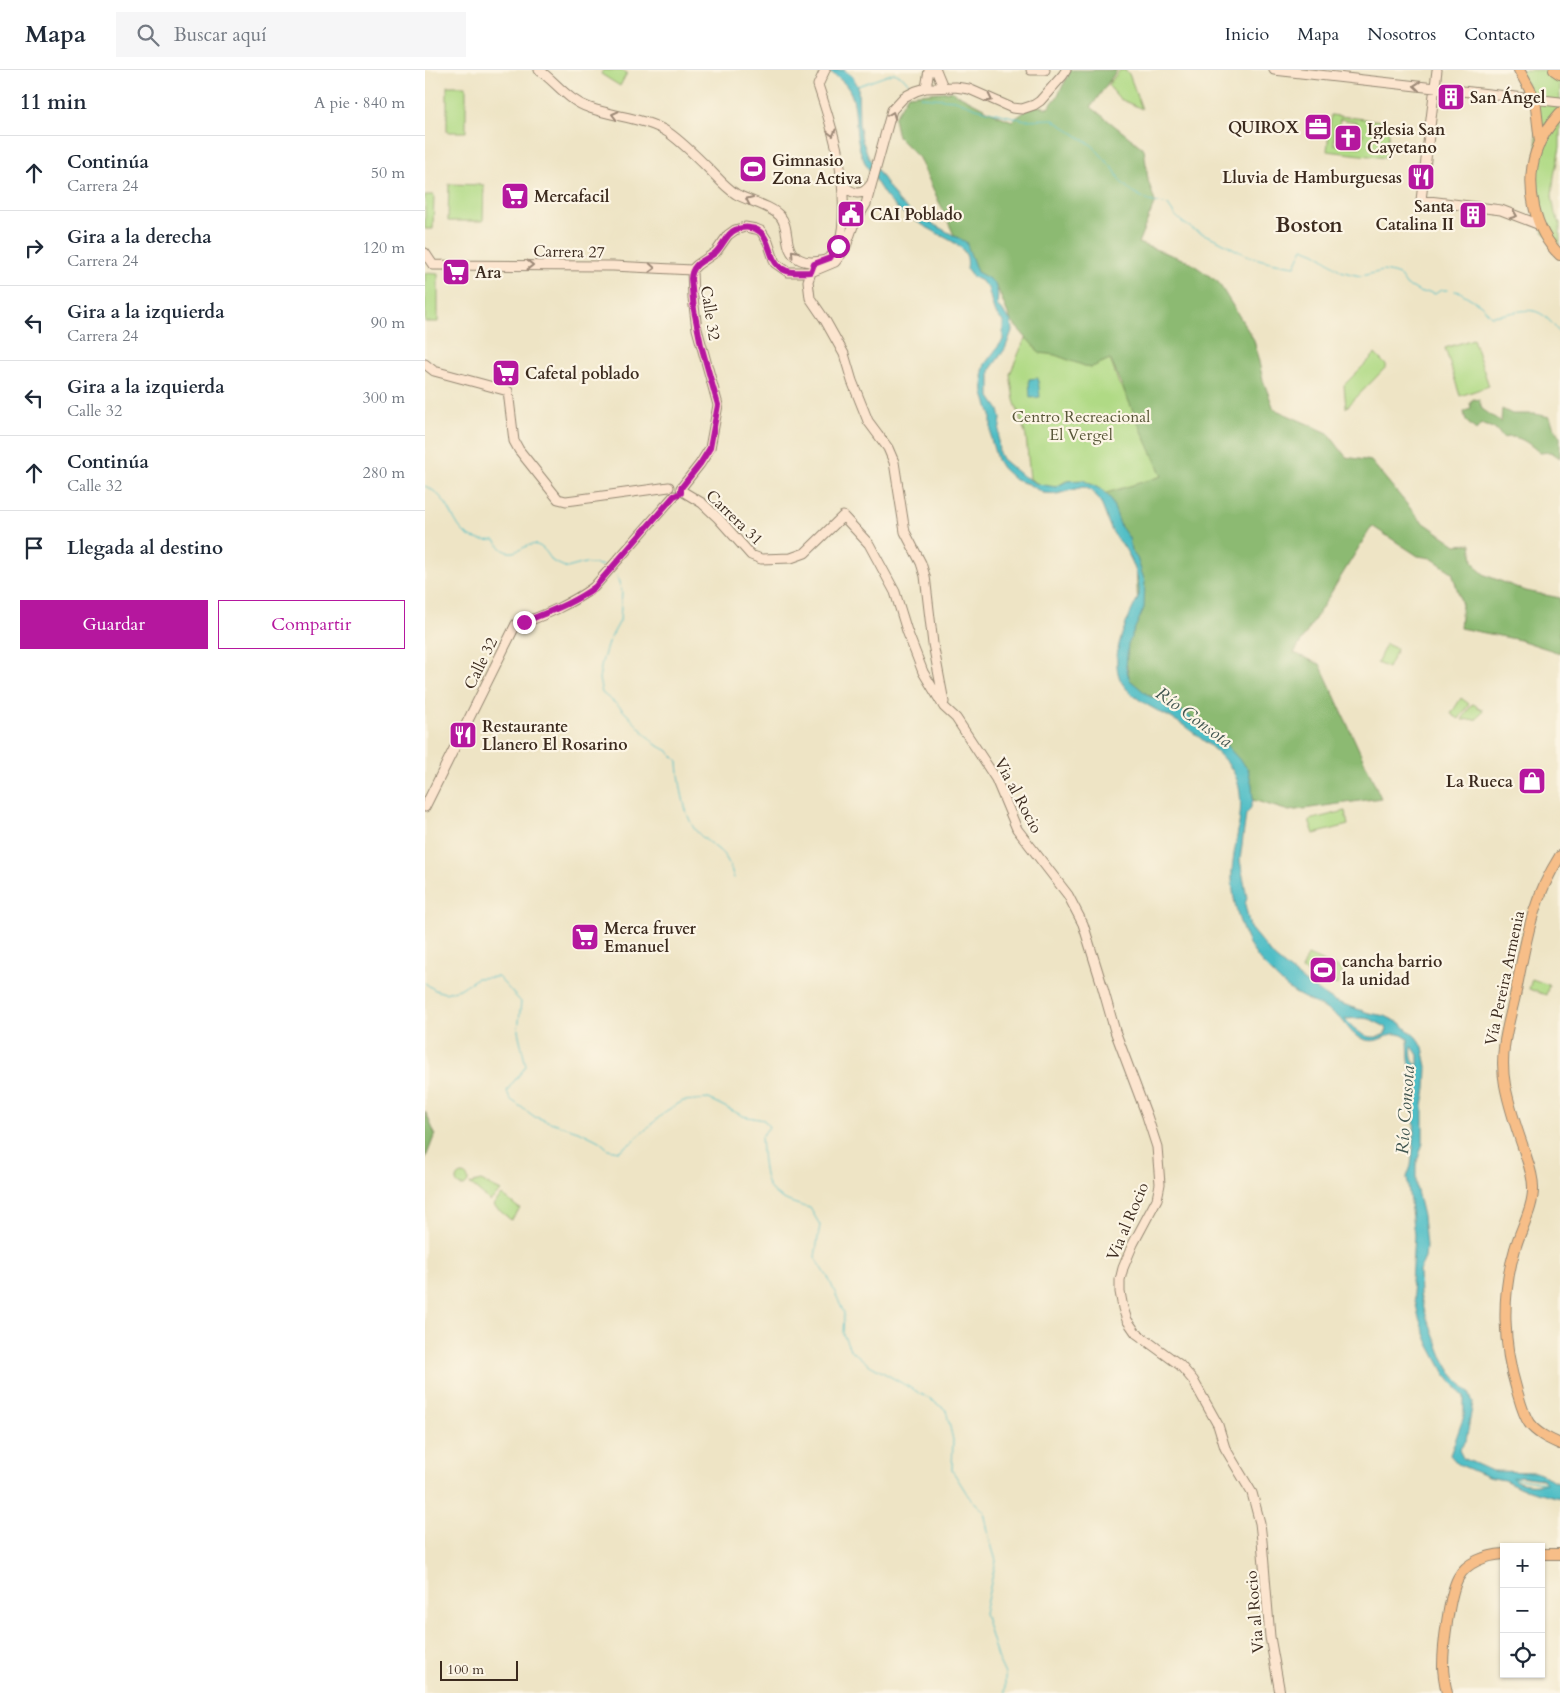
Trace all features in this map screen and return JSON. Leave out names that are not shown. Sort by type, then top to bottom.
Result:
[{"type":"main road","points":[[539,70],[579,104],[649,124],[669,133],[737,195],[775,212],[781,217],[786,229],[789,249],[793,254],[799,259],[819,262]]},
{"type":"main road","points":[[926,88],[929,70]]},
{"type":"main road","points":[[936,70],[943,88]]},
{"type":"main road","points":[[1031,70],[1045,70]]},
{"type":"main road","points":[[691,270],[716,252],[728,235],[735,230],[745,228],[761,231],[768,242],[775,263],[787,272],[811,272],[827,266],[840,258],[845,250],[853,226],[864,210],[893,110],[904,97],[926,88],[955,87],[969,89],[1011,108],[1023,109],[1040,100],[1063,76],[1066,70]]},
{"type":"main road","points":[[1274,70],[1560,102]]},
{"type":"main road","points":[[1437,70],[1421,200],[1501,210],[1540,225]]},
{"type":"main road","points":[[1519,70],[1535,99],[1540,142]]},
{"type":"main road","points":[[1554,70],[1560,74]]},
{"type":"main road","points":[[821,77],[837,150],[844,223],[838,246],[830,258],[814,264],[808,281],[810,298],[844,354],[852,381],[868,421],[888,448],[894,462],[905,532],[921,563],[925,576],[933,644],[945,707]]},
{"type":"main road","points":[[1560,112],[1540,142],[1532,172],[1533,201],[1540,225],[1550,244],[1560,256]]},
{"type":"main road","points":[[841,182],[847,190],[853,193],[867,190],[871,184]]},
{"type":"main road","points":[[843,207],[849,199],[853,198],[861,201],[864,210]]},
{"type":"main road","name":"Carrera 27","points":[[425,253],[433,265],[613,266],[691,270]]},
{"type":"main road","name":"Calle 32","points":[[425,807],[516,624],[569,603],[595,587],[694,472],[710,448],[718,405],[697,329],[691,270]]},
{"type":"main road","points":[[425,364],[434,371],[507,391],[514,441],[558,499],[566,501],[656,489],[677,491]]},
{"type":"main road","name":"Carrera 31","points":[[677,491],[702,503],[751,555],[761,559],[791,558],[805,553],[843,516]]},
{"type":"main road","name":"Via al Rocio","points":[[843,516],[869,544],[895,592],[918,662],[945,707],[956,718],[996,779],[1017,829],[1068,894],[1083,924],[1115,1031],[1157,1147],[1160,1184],[1157,1199],[1133,1244],[1123,1268],[1120,1292],[1123,1308],[1127,1320],[1136,1333],[1180,1365],[1193,1380],[1218,1425],[1225,1448],[1251,1493],[1262,1541],[1270,1637],[1280,1693]]},
{"type":"main road","name":"Vía Pereira Armenia","points":[[1560,856],[1539,895],[1529,924],[1507,1025],[1502,1068],[1509,1104],[1531,1172],[1533,1186],[1531,1203],[1509,1273],[1505,1316],[1506,1346],[1513,1378],[1529,1422],[1536,1430],[1560,1444]]},
{"type":"main road","points":[[1545,1554],[1560,1554]]},
{"type":"main road","points":[[1447,1693],[1443,1658],[1451,1602],[1458,1578],[1478,1560],[1500,1555]]},
{"type":"green space","points":[[603,70],[621,70],[627,73],[620,86],[601,74]]},
{"type":"green space","points":[[1071,70],[1117,70],[1091,107],[1144,149],[1148,180],[1155,202],[1138,243],[1188,261],[1218,282],[1254,340],[1263,380],[1274,409],[1328,433],[1346,457],[1371,461],[1420,520],[1456,545],[1471,544],[1473,561],[1477,568],[1485,575],[1526,591],[1560,598],[1560,653],[1520,640],[1460,628],[1462,605],[1452,572],[1431,558],[1418,556],[1372,526],[1294,653],[1320,664],[1381,798],[1289,811],[1253,800],[1240,761],[1169,704],[1131,687],[1126,662],[1125,642],[1138,610],[1136,564],[1100,495],[1162,476],[1110,359],[1090,368],[1055,355],[1040,353],[1011,321],[997,287],[977,273],[954,235],[919,158],[898,137],[894,118],[908,95],[951,91],[1012,121],[1034,105],[1048,108],[1057,97]]},
{"type":"green space","points":[[1120,70],[1125,70],[1129,74],[1142,109],[1120,99],[1108,85]]},
{"type":"green space","points":[[1519,70],[1554,70],[1560,74],[1560,147],[1552,196],[1555,214],[1560,223],[1560,245],[1543,232],[1537,216],[1536,104]]},
{"type":"green space","points":[[447,86],[466,86],[466,132],[447,132]]},
{"type":"green space","points":[[1331,115],[1390,122],[1386,158],[1327,151]],"holes":[[[1340,119],[1357,122],[1356,132],[1363,133],[1361,147],[1334,144],[1335,126],[1339,126]]]},
{"type":"green space","points":[[449,184],[484,185],[483,221],[448,221]]},
{"type":"green space","points":[[425,195],[434,195],[433,229],[425,229]]},
{"type":"green space","points":[[425,273],[438,274],[438,322],[425,322]]},
{"type":"green space","name":"Centro Recreacional El Vergel","points":[[1037,324],[1110,359],[1119,384],[1128,395],[1162,476],[1111,499],[1097,487],[1086,482],[1074,480],[1050,487],[1030,479],[1026,436],[1014,400],[1010,374],[1023,343]]},
{"type":"green space","points":[[1473,339],[1489,386],[1460,396],[1445,348]]},
{"type":"green space","points":[[1375,354],[1387,366],[1346,408],[1344,385]]},
{"type":"green space","points":[[1473,399],[1479,400],[1482,409],[1501,422],[1502,409],[1512,414],[1535,414],[1550,417],[1560,437],[1560,458],[1551,452],[1540,453],[1519,438],[1503,438],[1496,429],[1481,424],[1476,430],[1466,421],[1464,412],[1471,408],[1470,403]]},
{"type":"green space","points":[[1386,644],[1397,649],[1388,668],[1377,663]]},
{"type":"green space","points":[[1461,698],[1469,704],[1459,719],[1451,714]]},
{"type":"green space","points":[[1473,704],[1483,710],[1477,719],[1462,720],[1471,705]]},
{"type":"green space","points":[[1345,811],[1348,825],[1314,834],[1309,820]]},
{"type":"green space","name":"cancha barrio la unidad","points":[[1308,955],[1343,970],[1337,985],[1302,970]]},
{"type":"green space","points":[[1532,979],[1549,985],[1546,995],[1529,989]]},
{"type":"green space","points":[[425,1111],[435,1134],[425,1160]]},
{"type":"green space","points":[[462,1174],[468,1180],[462,1186],[456,1180]]},
{"type":"green space","points":[[481,1181],[501,1191],[490,1201],[470,1184]]},
{"type":"green space","points":[[502,1195],[520,1209],[511,1220],[493,1205]]},
{"type":"water","points":[[824,70],[844,70],[852,76],[858,86],[859,124],[862,140],[869,158],[899,202],[914,214],[966,242],[977,272],[995,284],[998,292],[997,305],[1011,321],[1012,331],[1005,349],[990,370],[990,397],[999,410],[1001,419],[998,440],[999,453],[1002,459],[1021,475],[1038,484],[1056,487],[1067,481],[1083,480],[1102,490],[1111,499],[1121,527],[1129,538],[1131,551],[1137,558],[1145,582],[1144,608],[1128,644],[1126,668],[1130,680],[1149,696],[1184,712],[1226,745],[1248,769],[1253,800],[1250,810],[1246,814],[1240,860],[1250,928],[1275,958],[1306,983],[1334,1001],[1369,1013],[1385,1016],[1400,1023],[1416,1037],[1423,1047],[1427,1067],[1423,1105],[1423,1143],[1416,1165],[1416,1187],[1423,1216],[1426,1246],[1425,1258],[1419,1271],[1420,1295],[1442,1356],[1451,1372],[1469,1393],[1473,1402],[1466,1441],[1459,1450],[1463,1458],[1492,1471],[1536,1472],[1560,1483],[1560,1498],[1521,1488],[1504,1480],[1488,1477],[1458,1464],[1450,1455],[1464,1416],[1464,1397],[1445,1374],[1429,1344],[1419,1318],[1411,1282],[1414,1235],[1407,1177],[1411,1166],[1414,1141],[1415,1095],[1409,1060],[1408,1039],[1396,1034],[1370,1041],[1358,1037],[1333,1013],[1287,988],[1264,965],[1250,945],[1244,934],[1236,909],[1232,883],[1233,858],[1241,805],[1237,780],[1227,762],[1209,745],[1183,725],[1139,700],[1125,687],[1120,679],[1117,653],[1125,626],[1139,592],[1136,571],[1131,559],[1112,531],[1098,498],[1089,489],[1083,487],[1057,494],[1043,493],[1028,484],[1015,480],[1002,468],[997,460],[991,439],[991,415],[984,394],[983,371],[985,364],[1003,340],[1003,322],[994,311],[988,288],[981,281],[973,277],[967,269],[967,258],[963,250],[903,213],[884,194],[867,167],[860,150],[851,94],[846,85],[837,77]],"holes":[[[1345,1019],[1370,1019],[1386,1027],[1385,1034],[1374,1037],[1368,1036],[1358,1031]],[[1412,1046],[1418,1055],[1418,1066],[1412,1054]],[[1520,1476],[1542,1479],[1547,1483],[1524,1484],[1512,1478]]]},
{"type":"water","points":[[1038,378],[1040,397],[1030,398],[1029,379]]},
{"type":"waterway","points":[[858,86],[894,73],[903,77],[913,89]]},
{"type":"waterway","points":[[918,94],[921,97],[955,100],[976,108],[1025,120],[1052,119],[1093,146],[1115,171],[1120,181],[1131,191],[1149,201],[1168,205],[1178,218],[1190,227],[1249,256],[1295,266],[1303,248],[1316,253],[1341,271],[1351,274],[1361,276],[1383,271],[1399,275],[1407,286],[1421,293],[1429,292],[1435,294],[1441,290],[1447,290]]},
{"type":"waterway","points":[[1455,291],[1481,305],[1491,316],[1529,310],[1537,312],[1552,323],[1560,334]]},
{"type":"waterway","points":[[425,486],[437,493],[445,502],[461,529],[469,536],[479,540],[495,540],[503,549],[510,552],[530,545],[536,545],[544,549],[552,561],[567,568],[585,563],[606,566]]},
{"type":"waterway","points":[[617,576],[622,592],[620,621],[608,643],[602,662],[599,679],[602,693],[620,707],[655,744],[668,751],[678,761],[683,798],[688,817],[696,831],[723,854],[729,863],[734,878]]},
{"type":"waterway","points":[[425,983],[435,990],[445,993],[460,989],[477,978],[498,977],[521,1002],[518,1031],[526,1066],[507,1091],[510,1099],[535,1117],[581,1132],[599,1141],[608,1149],[619,1151],[631,1143],[666,1111],[683,1101],[709,1099],[743,1116],[764,1120],[769,1127],[761,1137],[767,1183],[772,1191],[782,1198],[810,1208],[820,1225],[815,1257],[829,1279],[844,1313],[843,1334],[850,1349],[868,1364],[946,1410],[953,1440],[952,1470],[969,1497],[984,1511],[996,1561],[984,1613],[997,1657],[1005,1674],[1005,1693]]},
{"type":"waterway","name":"Río Consota","points":[[1511,1478],[1547,1483]]},
{"type":"place","name":"San Ángel","points":[[1451,97]]},
{"type":"place","name":"QUIROX","points":[[1318,127]]},
{"type":"place","name":"Iglesia San Cayetano","points":[[1348,138]]},
{"type":"place","name":"Gimnasio Zona Activa","points":[[753,169]]},
{"type":"place","name":"Lluvia de Hamburguesas","points":[[1421,177]]},
{"type":"place","name":"Mercafacil","points":[[515,196]]},
{"type":"place","name":"CAI Poblado","points":[[851,214]]},
{"type":"place","name":"Santa Catalina II","points":[[1473,215]]},
{"type":"place","name":"Ara","points":[[456,272]]},
{"type":"place","name":"Cafetal poblado","points":[[506,373]]},
{"type":"place","name":"Restaurante Llanero El Rosarino","points":[[463,735]]},
{"type":"place","name":"La Rueca","points":[[1532,781]]},
{"type":"place","name":"Merca fruver Emanuel","points":[[585,937]]},
{"type":"place","name":"cancha barrio la unidad","points":[[1323,970]]},
{"type":"district","name":"Boston","points":[[1309,225]]},
{"type":"route","points":[[524,622],[569,603],[595,587],[674,496],[678,496],[681,493],[681,488],[710,448],[718,405],[697,329],[691,270],[721,248],[728,235],[735,230],[745,228],[761,231],[768,242],[775,263],[787,272],[811,272],[814,264],[830,258],[838,246]]}]
